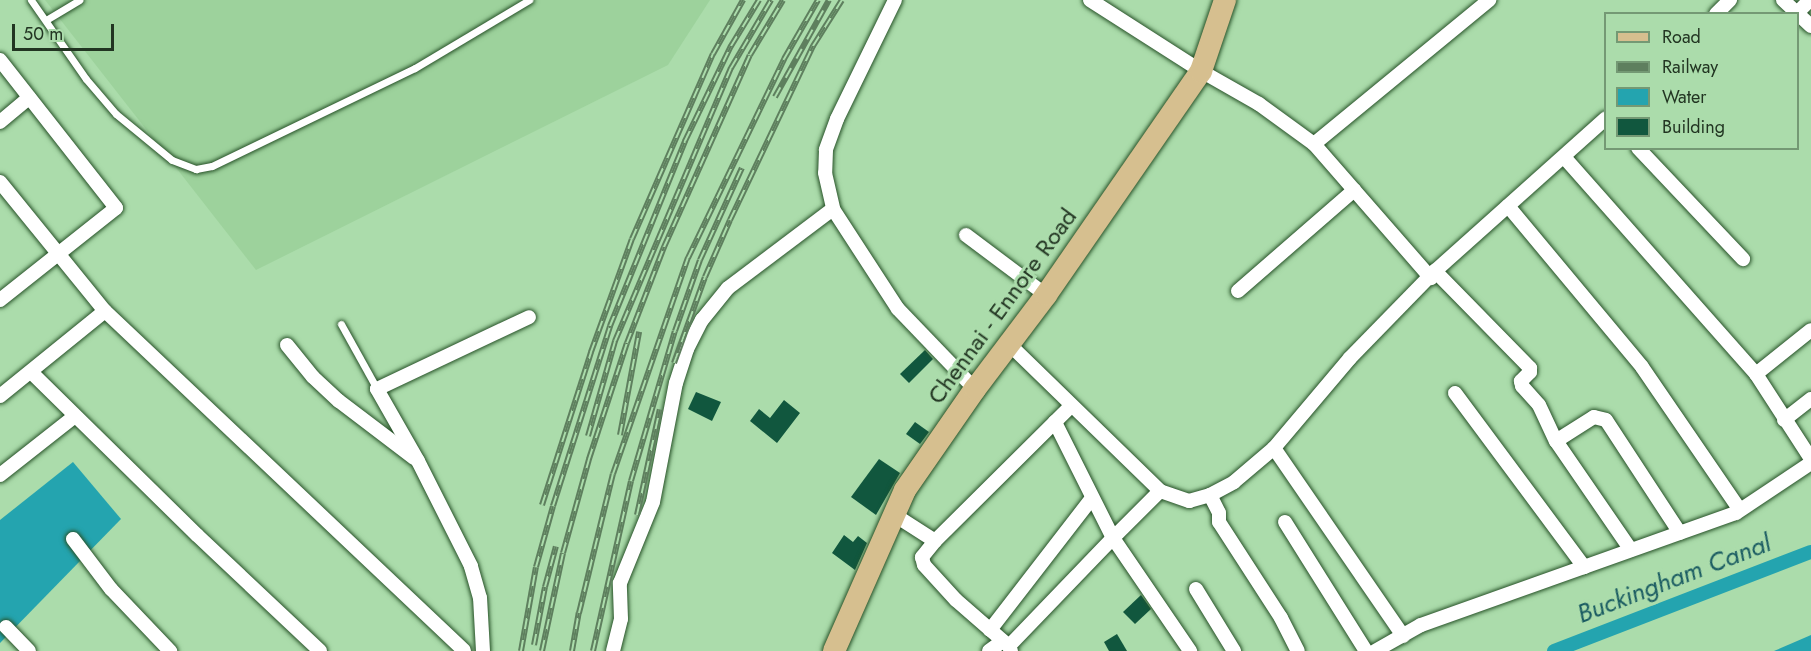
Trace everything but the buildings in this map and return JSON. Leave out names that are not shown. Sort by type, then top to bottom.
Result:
[{"type":"main road","name":"Chennai - Ennore Road","points":[[834,651],[905,490],[975,389],[1046,295],[1201,72],[1225,0]]},
{"type":"street","points":[[895,0],[837,119],[826,150],[825,173],[833,209],[898,309],[975,389]]},
{"type":"street","points":[[1090,0],[1201,72],[1259,104],[1314,144],[1433,274],[1530,368],[1530,372],[1521,381],[1522,386],[1539,405],[1556,441],[1631,550]]},
{"type":"street","points":[[1314,144],[1489,0]]},
{"type":"street","points":[[1718,12],[1730,0]]},
{"type":"street","points":[[1783,0],[1796,12]]},
{"type":"street","points":[[1798,12],[1810,0]]},
{"type":"street","points":[[1799,15],[1811,26]]},
{"type":"street","points":[[0,60],[116,208],[59,253],[3,291]]},
{"type":"street","points":[[0,122],[29,98]]},
{"type":"street","points":[[1009,344],[1160,491],[1190,501],[1210,495],[1234,483],[1274,448],[1350,358],[1433,274],[1604,119]]},
{"type":"street","points":[[1640,150],[1743,259]]},
{"type":"street","points":[[1375,651],[1421,625],[1740,510],[1811,461],[1756,374],[1564,157]]},
{"type":"street","points":[[0,182],[105,311],[464,651]]},
{"type":"street","points":[[1238,291],[1354,190]]},
{"type":"street","points":[[1509,206],[1642,367],[1740,510]]},
{"type":"street","points":[[613,651],[621,619],[620,583],[623,569],[653,502],[676,383],[687,349],[702,320],[728,288],[833,209]]},
{"type":"street","points":[[966,236],[1046,295]]},
{"type":"street","points":[[0,396],[105,311]]},
{"type":"street","points":[[483,651],[480,598],[471,566],[418,461],[377,389],[529,317]]},
{"type":"street","points":[[1756,374],[1811,330]]},
{"type":"street","points":[[287,345],[313,377],[339,401],[418,461]]},
{"type":"street","points":[[31,372],[320,651]]},
{"type":"street","points":[[1455,393],[1584,567]]},
{"type":"street","points":[[1784,420],[1811,399]]},
{"type":"street","points":[[1008,646],[956,600],[924,566],[922,557],[935,541],[1071,406]]},
{"type":"street","points":[[0,475],[75,416]]},
{"type":"street","points":[[1556,441],[1594,417],[1606,420],[1680,533]]},
{"type":"street","points":[[1055,422],[1113,538],[1190,651]]},
{"type":"street","points":[[1274,448],[1403,636]]},
{"type":"street","points":[[989,651],[1008,646],[1160,491]]},
{"type":"street","points":[[1210,495],[1219,513],[1219,522],[1281,618],[1298,651]]},
{"type":"street","points":[[990,630],[1092,498]]},
{"type":"street","points":[[893,514],[935,541]]},
{"type":"street","points":[[1285,522],[1366,651]]},
{"type":"street","points":[[73,539],[111,589],[170,651]]},
{"type":"street","points":[[1196,589],[1234,651]]},
{"type":"street","points":[[6,627],[29,651]]},
{"type":"lane","points":[[31,0],[86,79],[116,114],[172,160],[196,169],[212,166],[415,68],[529,0]]},
{"type":"lane","points":[[46,20],[79,0]]},
{"type":"lane","points":[[341,324],[377,389]]},
{"type":"shaded area","points":[[45,0],[710,0],[668,65],[256,270]]},
{"type":"water","points":[[73,462],[121,519],[0,643],[0,520]]},
{"type":"water","points":[[1811,635],[1811,651],[1774,651]]},
{"type":"waterway","name":"Buckingham Canal","points":[[1554,651],[1811,552]]},
{"type":"railway","points":[[542,505],[591,352],[632,239],[713,54],[743,0]]},
{"type":"railway","points":[[521,651],[536,567],[610,326],[685,141],[731,46],[759,0]]},
{"type":"railway","points":[[588,436],[615,341],[731,68],[771,0]]},
{"type":"railway","points":[[542,651],[563,553],[589,459],[627,343],[664,247],[750,55],[783,0]]},
{"type":"railway","points":[[572,651],[613,474],[688,258],[784,59],[818,0]]},
{"type":"railway","points":[[775,97],[829,0]]},
{"type":"railway","points":[[674,363],[705,277],[730,220],[813,46],[842,0]]},
{"type":"railway","points":[[593,651],[631,481],[675,331],[700,260],[742,168]]},
{"type":"railway","points":[[620,435],[639,332]]},
{"type":"railway","points":[[637,515],[660,409]]},
{"type":"railway","points":[[534,645],[545,587],[556,546]]}]
